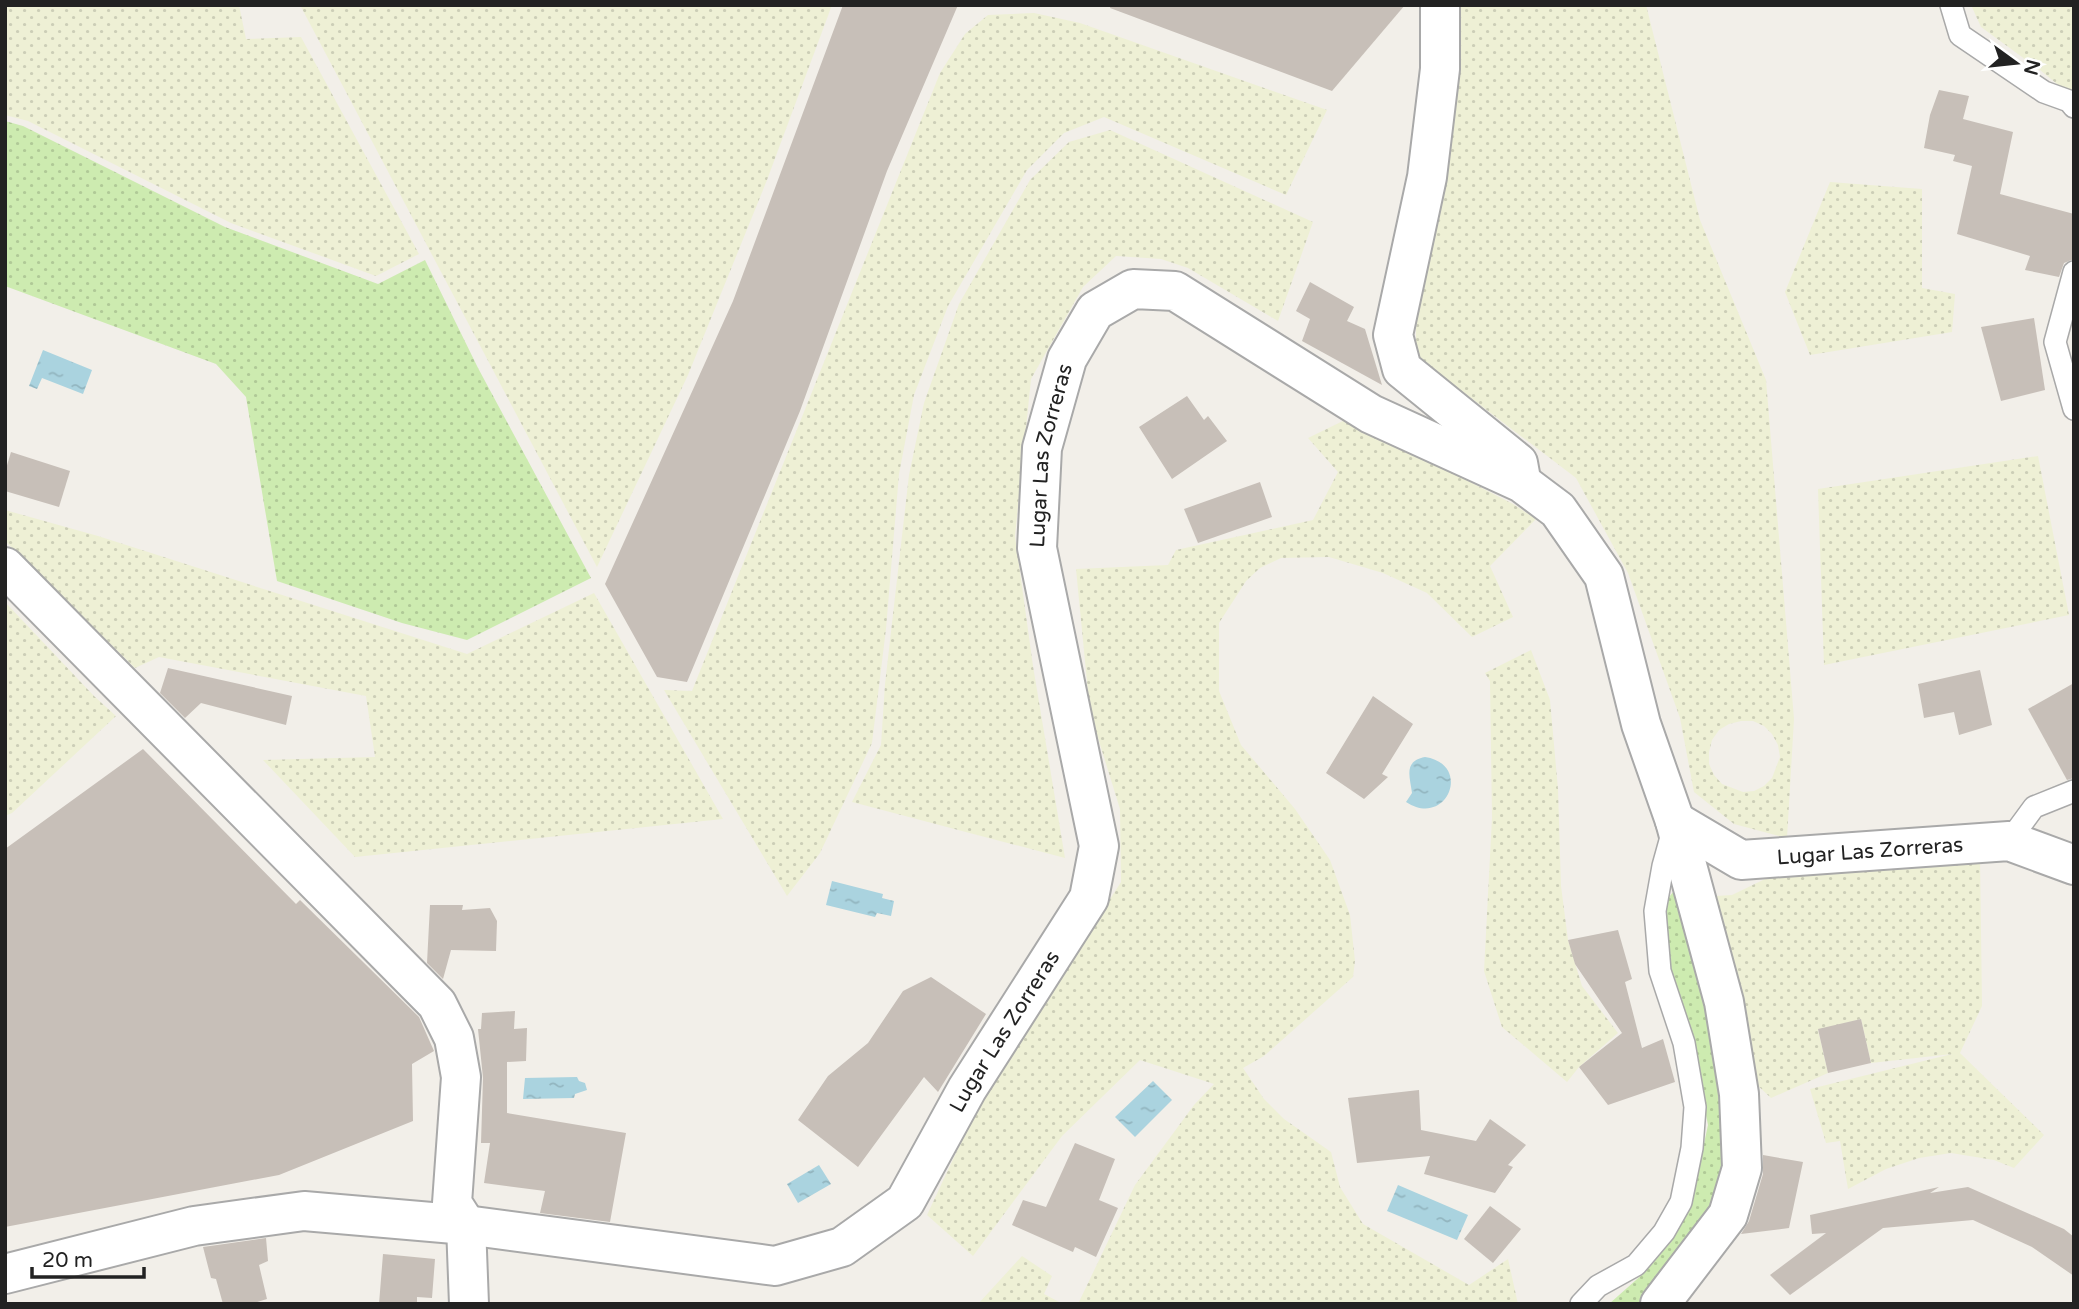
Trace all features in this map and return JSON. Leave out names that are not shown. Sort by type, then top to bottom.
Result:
[{"type":"street","points":[[1440,5],[1440,69],[1427,177],[1393,335],[1402,369],[1518,463],[1522,483],[1558,510],[1604,576],[1641,724],[1675,821],[1724,1002],[1739,1094],[1742,1168],[1728,1215],[1660,1304]]},
{"type":"street","name":"Lugar Las Zorreras","points":[[5,1274],[194,1226],[304,1210],[466,1225],[775,1266],[842,1247],[905,1202],[967,1089],[1089,898],[1099,846],[1037,548],[1042,447],[1067,359],[1095,311],[1133,289],[1175,291],[1371,414],[1522,483]]},
{"type":"street","points":[[5,567],[437,1004],[454,1038],[461,1077],[452,1203],[466,1225],[468,1304]]},
{"type":"street","name":"Lugar Las Zorreras","points":[[1675,821],[1741,860],[2009,841],[2074,865]]},
{"type":"lane","points":[[1951,5],[1960,35],[2044,92],[2069,102],[2074,107]]},
{"type":"lane","points":[[2074,272],[2055,342],[2074,409]]},
{"type":"lane","points":[[2009,841],[2035,807],[2074,791]]},
{"type":"lane","points":[[1581,1304],[1598,1286],[1636,1265],[1664,1232],[1681,1202],[1692,1148],[1695,1107],[1684,1043],[1660,971],[1655,911],[1662,866],[1675,821]]},
{"type":"green space","points":[[5,5],[239,5],[246,39],[301,37],[419,254],[376,276],[231,223],[28,121],[5,115]]},
{"type":"green space","points":[[300,5],[832,5],[767,180],[688,375],[597,567]]},
{"type":"green space","points":[[1458,5],[1646,5],[1700,220],[1766,380],[1794,719],[1787,838],[1734,824],[1694,792],[1680,718],[1628,573],[1576,478],[1416,356],[1416,328],[1459,71]],"holes":[[[1753,721],[1772,734],[1780,757],[1772,778],[1764,786],[1743,792],[1722,784],[1714,775],[1709,764],[1709,752],[1712,740],[1719,730],[1729,724]]]},
{"type":"green space","points":[[1971,5],[2074,5],[2074,98],[1981,27]]},
{"type":"green space","points":[[1034,13],[1080,23],[1327,110],[1286,195],[1104,117],[1064,133],[1027,170],[948,306],[914,395],[899,474],[886,629],[872,743],[820,853],[787,896],[664,690],[692,691],[940,73],[965,34],[988,15]]},
{"type":"green space","points":[[5,121],[23,126],[225,227],[378,284],[425,260],[478,368],[591,578],[467,640],[402,623],[277,581],[246,397],[216,364],[5,286]]},
{"type":"green space","points":[[1110,130],[1313,222],[1278,321],[1188,268],[1161,259],[1116,256],[1083,287],[1031,379],[1015,536],[1033,666],[1065,858],[852,802],[881,745],[885,684],[909,475],[924,403],[959,304],[1030,180],[1069,142]]},
{"type":"green space","points":[[1830,182],[1922,189],[1922,288],[1955,294],[1952,332],[1810,355],[1785,292]]},
{"type":"green space","points":[[1347,419],[1513,504],[1536,519],[1490,566],[1513,617],[1472,637],[1427,593],[1383,573],[1329,557],[1281,558],[1260,568],[1246,581],[1219,623],[1219,691],[1241,745],[1295,809],[1330,860],[1350,915],[1355,961],[1353,977],[1264,1056],[1243,1068],[1264,1099],[1284,1119],[1331,1152],[1340,1187],[1363,1224],[1469,1285],[1508,1259],[1518,1304],[1078,1304],[1135,1185],[1194,1105],[1214,1084],[1140,1060],[1062,1136],[973,1256],[927,1215],[978,1106],[1121,882],[1120,809],[1090,712],[1076,569],[1168,565],[1176,550],[1313,520],[1338,472],[1308,438]]},
{"type":"green space","points":[[2038,456],[2069,615],[1824,665],[1818,489]]},
{"type":"green space","points":[[5,510],[98,536],[467,654],[594,593],[723,819],[355,857],[263,760],[375,757],[366,696],[159,657],[135,668],[5,541]]},
{"type":"green space","points":[[5,602],[116,716],[12,813],[5,816]]},
{"type":"green space","points":[[1531,650],[1550,700],[1558,789],[1561,886],[1568,940],[1582,986],[1618,1033],[1579,1067],[1567,1082],[1502,1027],[1484,971],[1492,818],[1490,681],[1485,673]]},
{"type":"green space","points":[[1980,856],[1982,1006],[1960,1053],[2044,1135],[2014,1168],[1994,1160],[1951,1153],[1919,1158],[1886,1169],[1848,1189],[1840,1141],[1826,1143],[1810,1089],[1952,1054],[1871,1063],[1861,1019],[1818,1030],[1828,1073],[1771,1098],[1754,1082],[1716,896],[1732,895],[1765,879],[1803,872]]},
{"type":"green space","points":[[1674,891],[1714,1004],[1729,1152],[1720,1187],[1702,1230],[1649,1304],[1609,1304],[1645,1272],[1671,1242],[1690,1208],[1708,1125],[1691,1040],[1667,970],[1663,916],[1669,897]]},
{"type":"green space","points":[[1022,1256],[1052,1276],[1044,1294],[1063,1304],[978,1304]]},
{"type":"water","points":[[43,350],[92,370],[83,394],[42,378],[37,389],[29,386]]},
{"type":"water","points":[[1425,757],[1440,762],[1448,771],[1451,781],[1449,792],[1443,801],[1433,807],[1421,808],[1406,802],[1412,793],[1409,776],[1411,766],[1413,762]]},
{"type":"water","points":[[832,881],[883,894],[882,898],[894,901],[891,916],[877,913],[875,917],[826,905]]},
{"type":"water","points":[[577,1077],[585,1083],[587,1090],[575,1094],[574,1098],[523,1099],[525,1078]]},
{"type":"water","points":[[1153,1081],[1172,1100],[1135,1137],[1115,1117]]},
{"type":"water","points":[[819,1165],[831,1184],[798,1203],[787,1184]]},
{"type":"water","points":[[1398,1185],[1468,1215],[1457,1240],[1387,1211]]},
{"type":"building","points":[[843,5],[958,5],[887,171],[800,411],[687,682],[657,677],[605,584],[733,301]]},
{"type":"building","points":[[1111,5],[1405,5],[1332,91],[1110,8]]},
{"type":"building","points":[[1939,90],[1969,96],[1963,119],[2013,132],[2000,194],[2074,214],[2074,259],[2064,263],[2059,277],[2025,270],[2030,256],[1957,234],[1972,166],[1953,161],[1955,155],[1924,148],[1930,115]]},
{"type":"building","points":[[1310,282],[1354,307],[1347,321],[1365,329],[1382,385],[1302,341],[1310,319],[1296,311]]},
{"type":"building","points":[[2034,318],[2045,390],[2001,401],[1981,327]]},
{"type":"building","points":[[1187,396],[1204,420],[1208,416],[1227,441],[1172,479],[1139,427]]},
{"type":"building","points":[[11,452],[70,471],[59,507],[5,491],[5,472]]},
{"type":"building","points":[[1260,482],[1272,517],[1198,543],[1184,509]]},
{"type":"building","points":[[168,668],[292,696],[286,725],[201,703],[185,718],[160,693]]},
{"type":"building","points":[[1980,670],[1992,725],[1959,735],[1954,712],[1924,718],[1918,684]]},
{"type":"building","points":[[2074,683],[2074,778],[2067,780],[2028,709]]},
{"type":"building","points":[[1373,696],[1413,724],[1382,774],[1388,777],[1364,799],[1326,773]]},
{"type":"building","points":[[143,749],[296,904],[300,900],[419,1017],[434,1051],[412,1064],[413,1121],[279,1175],[5,1227],[5,849]]},
{"type":"building","points":[[430,905],[463,905],[462,910],[490,908],[497,921],[496,951],[451,950],[443,979],[427,963]]},
{"type":"building","points":[[1618,930],[1632,979],[1625,982],[1642,1048],[1663,1039],[1675,1082],[1608,1105],[1579,1067],[1622,1033],[1575,964],[1568,940]]},
{"type":"building","points":[[931,977],[986,1014],[938,1092],[924,1077],[858,1167],[798,1120],[828,1076],[868,1043],[903,991]]},
{"type":"building","points":[[515,1011],[514,1029],[527,1028],[526,1061],[507,1062],[507,1113],[626,1133],[610,1222],[540,1213],[545,1191],[484,1183],[490,1143],[481,1143],[483,1078],[478,1029],[481,1029],[482,1013]]},
{"type":"building","points":[[1861,1019],[1871,1063],[1828,1073],[1818,1029]]},
{"type":"building","points":[[1419,1090],[1421,1130],[1476,1141],[1490,1119],[1526,1145],[1508,1165],[1513,1167],[1495,1193],[1424,1174],[1430,1156],[1357,1163],[1348,1098]]},
{"type":"building","points":[[1075,1143],[1115,1159],[1099,1200],[1118,1208],[1096,1257],[1075,1247],[1073,1252],[1012,1225],[1023,1200],[1046,1207]]},
{"type":"building","points":[[1763,1155],[1803,1162],[1789,1228],[1741,1234],[1749,1221],[1763,1174]]},
{"type":"building","points":[[1939,1187],[1930,1193],[1968,1187],[2064,1229],[2074,1237],[2074,1276],[2032,1247],[1973,1220],[1883,1228],[1790,1295],[1770,1275],[1826,1233],[1812,1234],[1810,1215]]},
{"type":"building","points":[[1490,1206],[1521,1229],[1493,1263],[1464,1239]]},
{"type":"building","points":[[266,1238],[268,1261],[259,1265],[267,1299],[251,1304],[223,1304],[216,1279],[211,1278],[203,1247]]},
{"type":"building","points":[[383,1254],[435,1259],[432,1298],[417,1297],[417,1304],[379,1304]]}]
